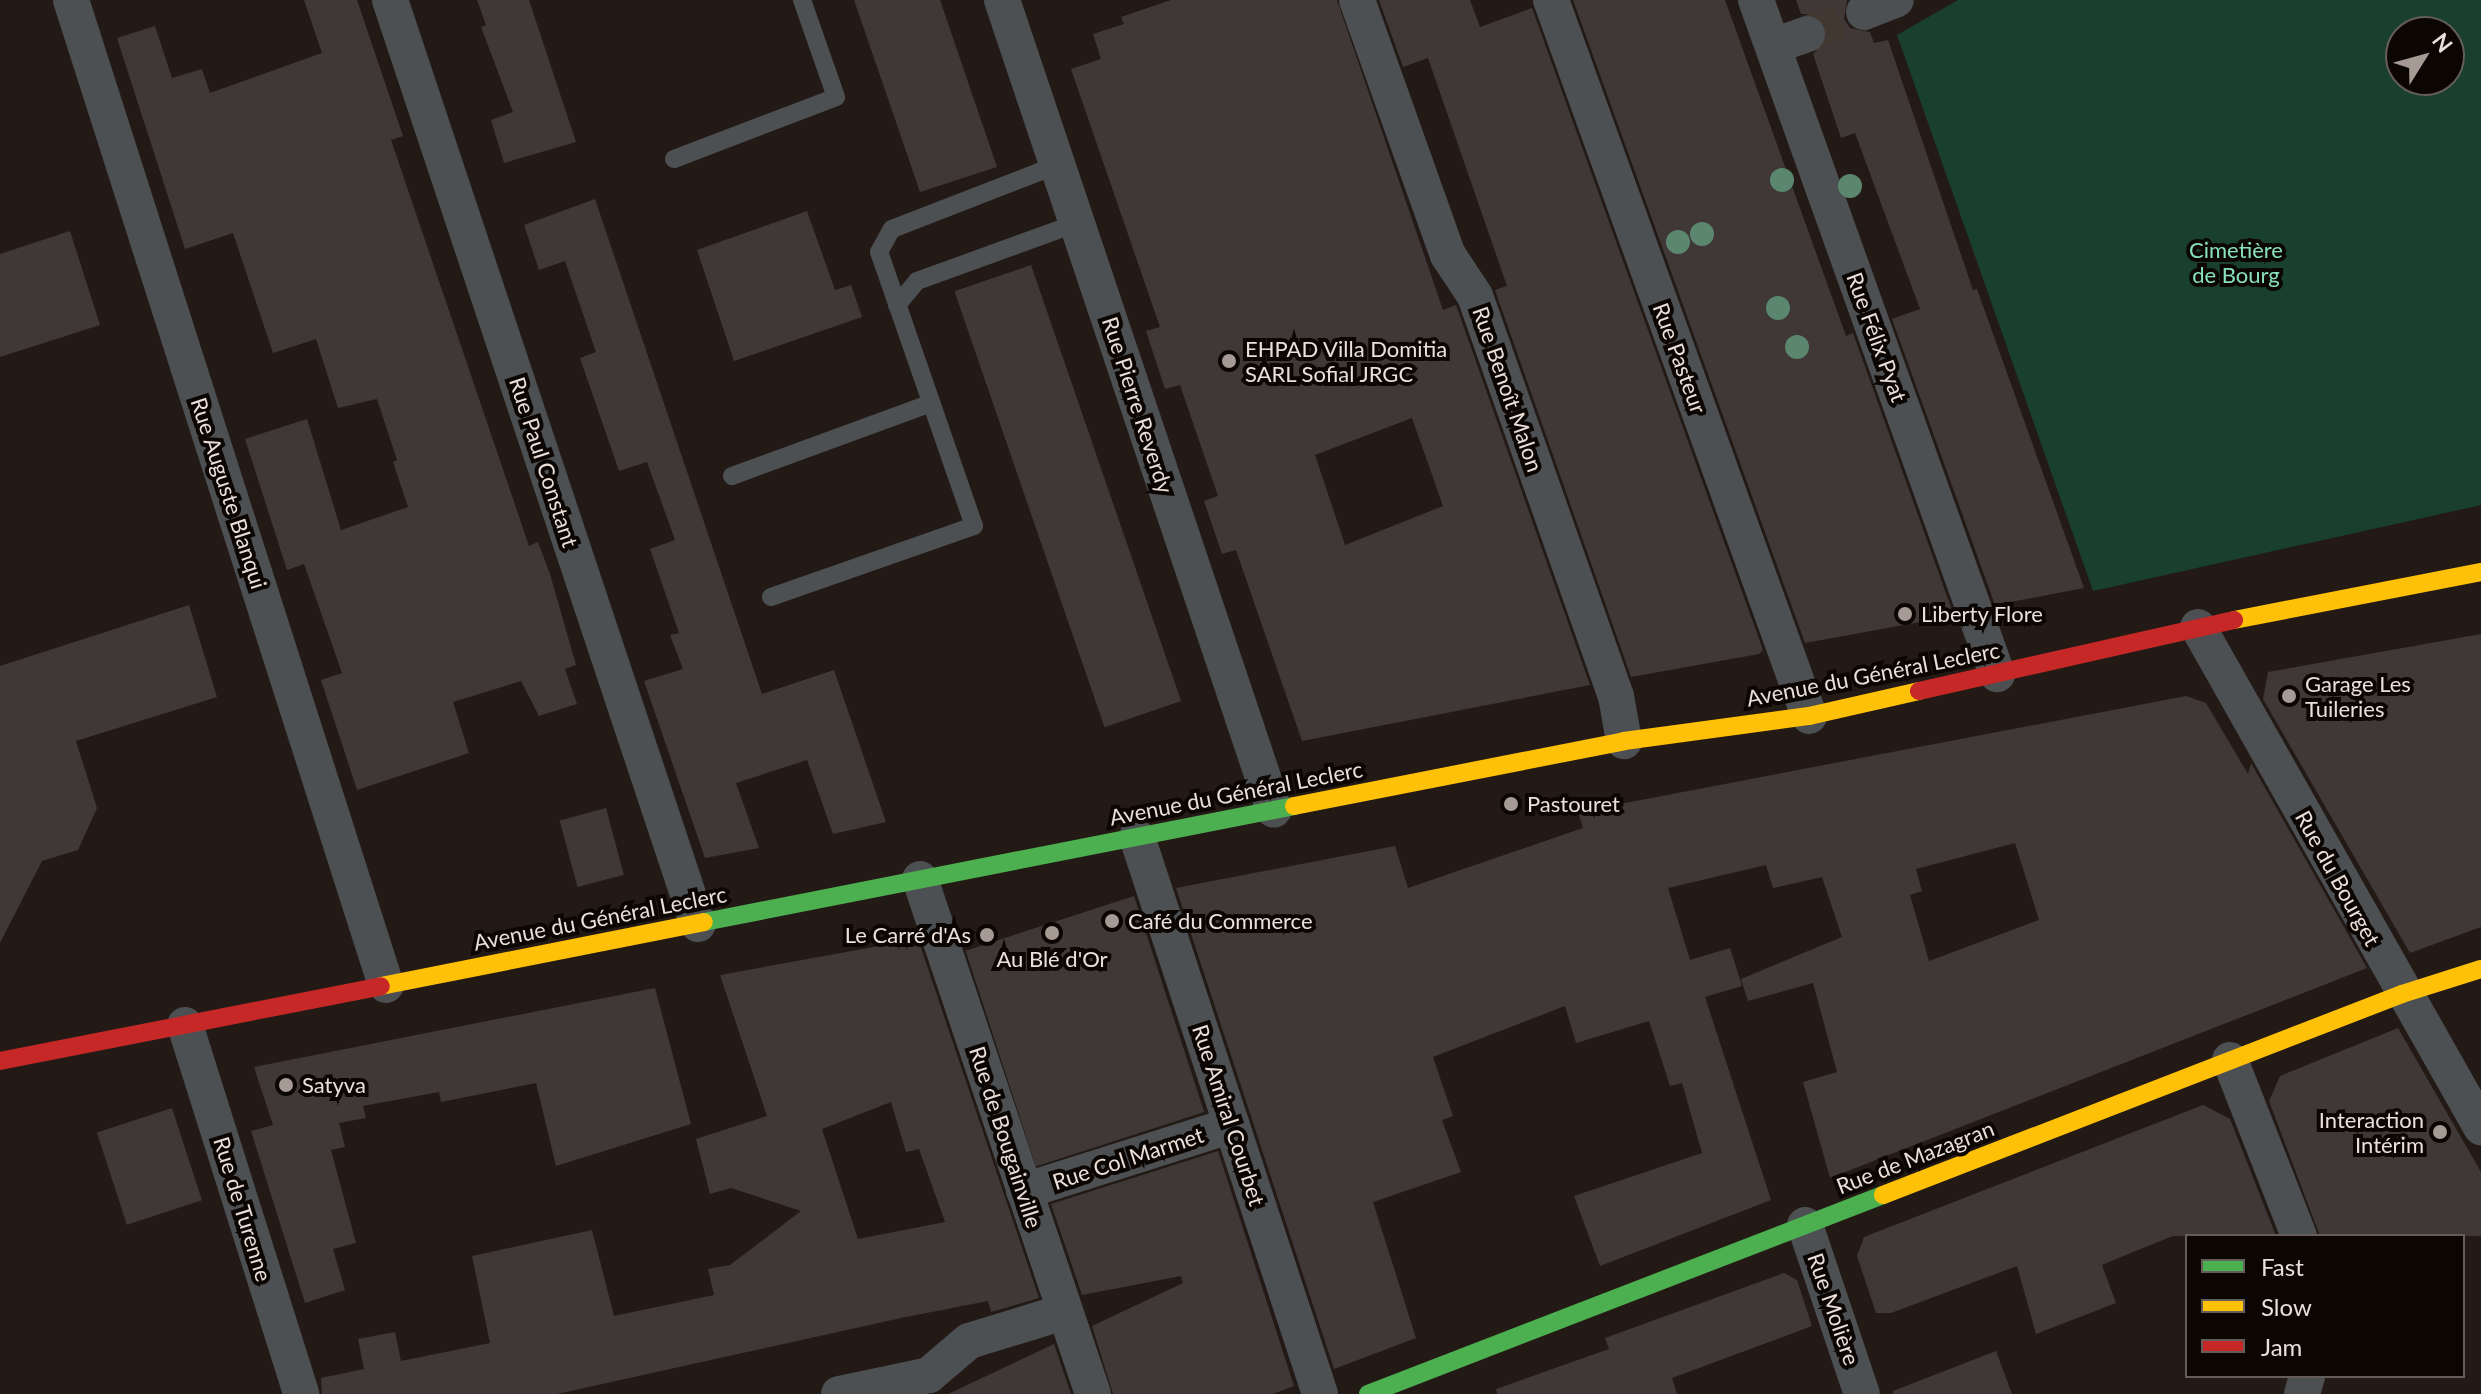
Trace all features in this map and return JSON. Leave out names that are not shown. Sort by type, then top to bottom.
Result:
[{"type":"main road","name":"Avenue du Général Leclerc","points":[[0,1061],[1624,741],[1809,716],[2198,627],[2481,572]]},
{"type":"main road","name":"Rue de Mazagran","points":[[1368,1394],[2402,994],[2481,969]]},
{"type":"street","name":"Rue Auguste Blanqui","points":[[71,0],[386,985]]},
{"type":"street","name":"Rue Paul Constant","points":[[390,0],[698,924]]},
{"type":"street","name":"Rue Pierre Reverdy","points":[[1002,0],[1274,810]]},
{"type":"street","name":"Rue Benoît Malon","points":[[1357,0],[1448,255],[1475,296],[1616,696],[1624,741]]},
{"type":"street","name":"Rue Pasteur","points":[[1551,0],[1809,716]]},
{"type":"street","name":"Rue Félix Pyat","points":[[1756,0],[1997,674]]},
{"type":"street","points":[[1773,46],[1807,34]]},
{"type":"street","name":"Rue du Bourget","points":[[2198,627],[2402,994],[2481,1127]]},
{"type":"street","name":"Rue Amiral Courbet","points":[[1137,837],[1320,1394]]},
{"type":"street","name":"Rue de Bougainville","points":[[920,879],[1093,1394]]},
{"type":"street","name":"Rue de Turenne","points":[[185,1025],[301,1394]]},
{"type":"street","points":[[2230,1060],[2298,1234]]},
{"type":"street","name":"Rue Col Marmet","points":[[1024,1191],[1232,1125]]},
{"type":"street","name":"Rue Molière","points":[[1805,1225],[1862,1394]]},
{"type":"street","points":[[839,1394],[929,1375],[969,1341],[1064,1312]]},
{"type":"lane","points":[[674,159],[836,97],[802,0]]},
{"type":"lane","points":[[771,597],[974,526],[879,252],[892,229],[1057,165]]},
{"type":"lane","points":[[897,305],[917,281],[1077,223]]},
{"type":"lane","points":[[732,476],[931,403]]},
{"type":"green space","name":"Cimetière de Bourg","points":[[1958,0],[2481,0],[2481,505],[2093,591],[1897,35]]},
{"type":"building","points":[[304,0],[357,0],[403,136],[391,140],[529,546],[538,542],[550,574],[576,665],[565,669],[577,704],[539,716],[521,681],[453,702],[469,753],[357,790],[321,680],[342,673],[304,564],[287,570],[245,439],[307,419],[341,530],[408,507],[393,462],[397,460],[377,399],[338,408],[316,339],[273,353],[233,233],[185,249],[117,38],[155,26],[172,78],[202,69],[210,93],[322,53]]},
{"type":"building","points":[[477,0],[529,0],[576,142],[504,163],[491,120],[513,112],[481,27],[486,25]]},
{"type":"building","points":[[854,0],[940,0],[997,167],[920,192]]},
{"type":"building","points":[[1171,0],[1337,0],[1443,310],[1456,305],[1590,685],[1302,741],[1236,550],[1222,554],[1204,501],[1218,496],[1180,385],[1165,389],[1146,331],[1160,327],[1071,69],[1101,59],[1093,34],[1124,24],[1121,17]],"holes":[[[1412,418],[1443,506],[1345,545],[1315,455]]]},
{"type":"building","points":[[1379,0],[1470,0],[1480,27],[1532,8],[1763,650],[1759,654],[1631,677],[1495,290],[1507,286],[1428,58],[1403,67]]},
{"type":"building","points":[[1573,0],[1725,0],[1846,336],[1853,333],[1953,613],[1948,617],[1805,643]]},
{"type":"building","points":[[1796,0],[1847,0],[1844,19],[1850,28],[1870,32],[1874,43],[1888,40],[1973,290],[1977,289],[2084,588],[1995,605],[1892,319],[1920,309],[1855,133],[1841,138],[1813,54],[1827,39],[1826,26],[1812,14],[1801,14]]},
{"type":"building","points":[[595,199],[762,694],[834,670],[886,822],[833,834],[807,760],[736,783],[759,848],[705,858],[644,681],[683,669],[670,635],[679,633],[650,549],[675,540],[647,462],[619,471],[580,358],[596,352],[565,261],[539,270],[524,225]]},
{"type":"building","points":[[807,211],[835,290],[851,285],[862,317],[734,361],[697,250]]},
{"type":"building","points":[[70,231],[100,325],[0,357],[0,254]]},
{"type":"building","points":[[1031,265],[1181,701],[1104,727],[954,291]]},
{"type":"building","points":[[189,605],[217,697],[76,741],[97,808],[78,850],[42,861],[0,943],[0,666]]},
{"type":"building","points":[[2481,634],[2481,927],[2410,953],[2263,699],[2268,672]]},
{"type":"building","points":[[2186,696],[2206,703],[2248,774],[2251,763],[2367,968],[1830,1178],[1803,1082],[1837,1072],[1813,983],[1748,1001],[1741,979],[1842,937],[1822,877],[1773,888],[1766,865],[1668,888],[1690,960],[1730,948],[1742,986],[1705,997],[1771,1200],[1600,1266],[1574,1196],[1702,1153],[1682,1083],[1670,1086],[1649,1021],[1576,1043],[1565,1006],[1433,1057],[1453,1116],[1442,1120],[1461,1172],[1373,1202],[1416,1338],[1334,1369],[1176,888],[1395,846],[1408,888],[1583,828],[1578,812]],"holes":[[[2015,843],[2039,920],[1929,961],[1910,895],[1922,891],[1916,869]]]},
{"type":"building","points":[[606,808],[624,875],[577,887],[560,820]]},
{"type":"building","points":[[1134,896],[1204,1112],[1036,1167],[966,951]]},
{"type":"building","points":[[918,939],[1039,1298],[991,1312],[988,1301],[901,1318],[557,1394],[322,1394],[321,1378],[364,1369],[358,1339],[395,1332],[401,1361],[490,1343],[472,1256],[592,1230],[614,1316],[714,1295],[708,1269],[730,1265],[801,1211],[731,1188],[710,1194],[696,1139],[767,1116],[720,975]],"holes":[[[891,1102],[906,1152],[919,1149],[945,1222],[858,1239],[822,1129]]]},
{"type":"building","points":[[655,988],[691,1124],[556,1166],[536,1083],[441,1102],[439,1092],[363,1106],[366,1118],[339,1123],[345,1147],[331,1150],[356,1243],[333,1249],[345,1290],[305,1303],[251,1131],[273,1125],[254,1067]]},
{"type":"building","points":[[2398,1028],[2481,1172],[2481,1236],[2319,1234],[2269,1101],[2280,1076]]},
{"type":"building","points":[[2203,1105],[2230,1119],[2275,1234],[2173,1236],[2102,1265],[2116,1303],[2036,1334],[2017,1266],[1891,1313],[1876,1313],[1857,1256],[1864,1237]]},
{"type":"building","points":[[172,1108],[202,1200],[127,1225],[97,1132]]},
{"type":"building","points":[[1218,1151],[1294,1386],[1273,1394],[1113,1394],[1092,1326],[1183,1283],[1181,1276],[1082,1295],[1051,1204]]},
{"type":"building","points":[[1784,1273],[1797,1280],[1812,1326],[1672,1378],[1677,1394],[1497,1394],[1496,1389],[1609,1349],[1605,1338]]},
{"type":"building","points":[[1054,1344],[1071,1394],[948,1394],[1020,1360]]},
{"type":"building","points":[[1996,1351],[2012,1394],[1893,1394],[1893,1391]]},
{"type":"tunnel","points":[[1807,34],[1864,12]]},
{"type":"traffic: fast","points":[[704,922],[1294,806]]},
{"type":"traffic: fast","points":[[1368,1394],[1883,1195]]},
{"type":"traffic: slow","points":[[2234,620],[2481,572]]},
{"type":"traffic: slow","points":[[1294,806],[1624,741],[1809,716],[1919,691]]},
{"type":"traffic: slow","points":[[381,986],[704,922]]},
{"type":"traffic: slow","points":[[1883,1195],[2402,994],[2481,969]]},
{"type":"traffic: jam","points":[[1919,691],[2234,620]]},
{"type":"traffic: jam","points":[[0,1061],[381,986]]},
{"type":"place","name":"EHPAD Villa Domitia SARL Sofial JRGC","points":[[1229,361]]},
{"type":"place","name":"Liberty Flore","points":[[1905,614]]},
{"type":"place","name":"Garage Les Tuileries","points":[[2289,696]]},
{"type":"place","name":"Pastouret","points":[[1511,804]]},
{"type":"place","name":"Café du Commerce","points":[[1112,921]]},
{"type":"place","name":"Au Blé d'Or","points":[[1052,933]]},
{"type":"place","name":"Le Carré d'As","points":[[987,935]]},
{"type":"place","name":"Satyva","points":[[286,1085]]},
{"type":"place","name":"Interaction Intérim","points":[[2440,1132]]}]
